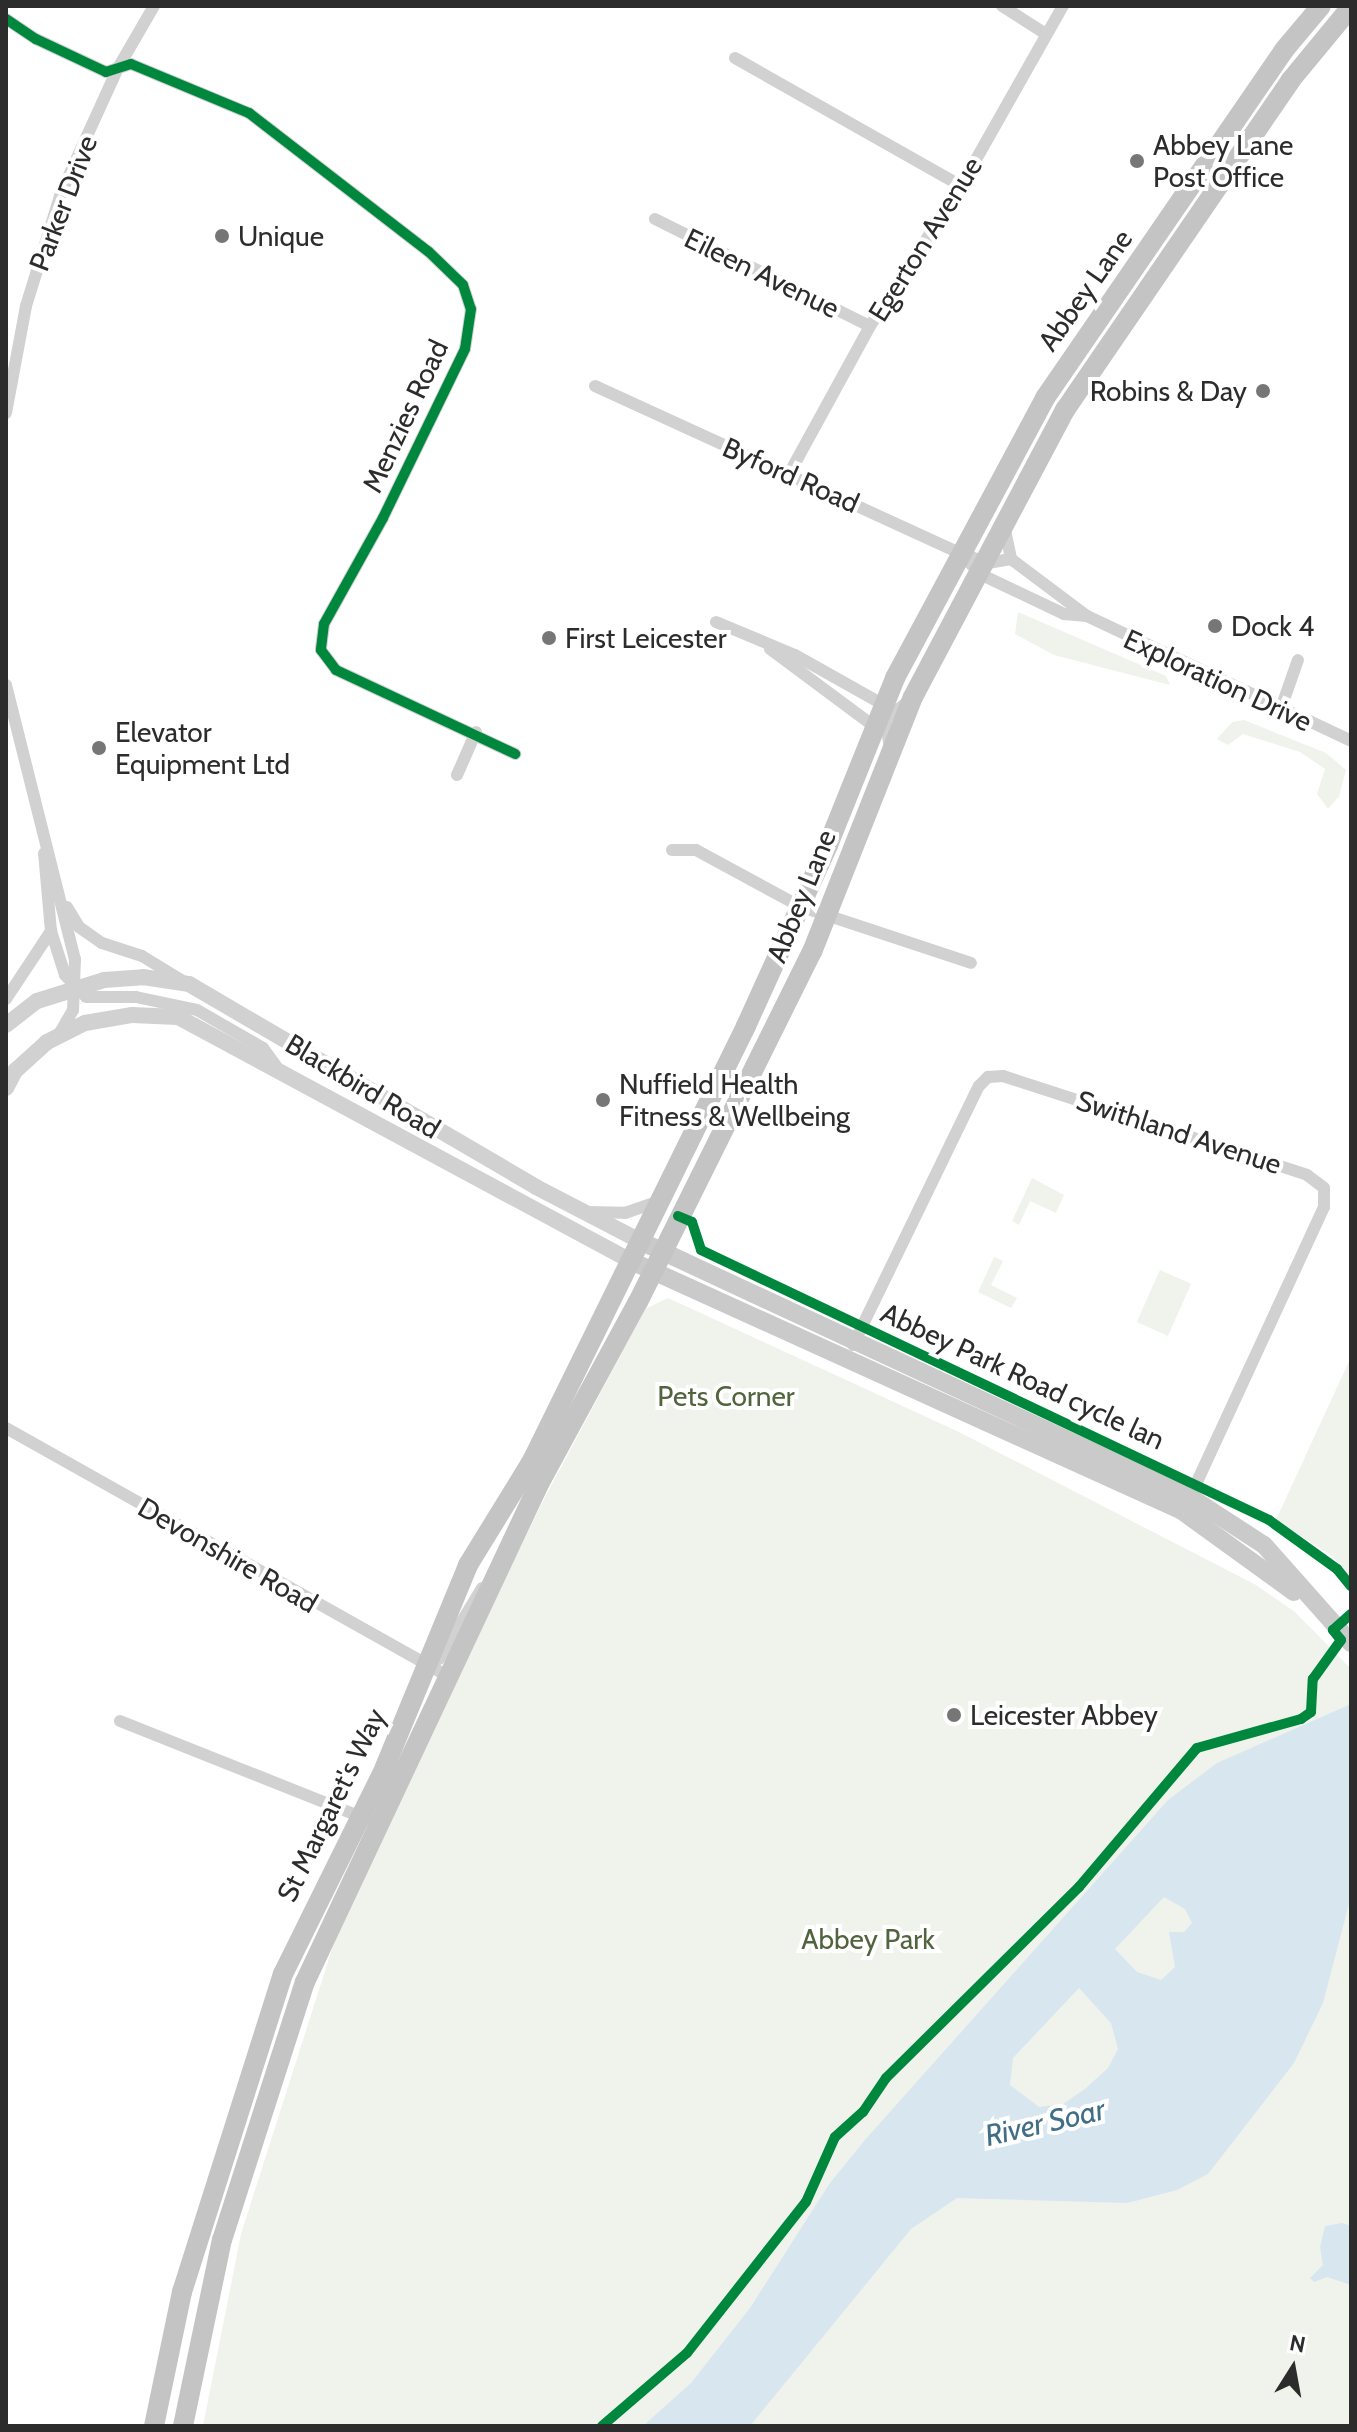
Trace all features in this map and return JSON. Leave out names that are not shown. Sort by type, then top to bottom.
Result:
[{"type":"main road","name":"Abbey Lane","points":[[663,1249],[827,917],[843,865],[891,757],[913,697],[975,565],[1045,398],[1284,50],[1321,6]]},
{"type":"main road","name":"Abbey Lane","points":[[640,1241],[799,906],[923,625],[950,586],[975,565],[1005,530],[1065,410],[1290,81],[1351,7]]},
{"type":"main road","points":[[640,1241],[856,1338],[1186,1504],[1329,1617],[1351,1643]]},
{"type":"main road","name":"St Margaret's Way","points":[[183,2426],[222,2240],[289,2027],[370,1821],[425,1662],[476,1549],[532,1461],[640,1241]]},
{"type":"main road","name":"St Margaret's Way","points":[[154,2426],[182,2292],[267,2019],[308,1917],[370,1821],[451,1678],[539,1484],[663,1249]]},
{"type":"main road","points":[[631,1261],[1186,1504]]},
{"type":"street","name":"Parker Drive","points":[[6,413],[42,249],[118,68],[154,6]]},
{"type":"street","points":[[1002,6],[1046,34]]},
{"type":"street","name":"Egerton Avenue","points":[[789,474],[870,326],[961,186],[1063,6]]},
{"type":"street","points":[[6,19],[106,72],[118,68]]},
{"type":"street","points":[[735,58],[961,186]]},
{"type":"street","name":"Menzies Road","points":[[118,68],[131,64],[249,113],[429,252],[463,285],[471,309],[465,349],[320,638],[326,661],[336,670],[476,732],[515,754]]},
{"type":"street","name":"Eileen Avenue","points":[[655,219],[870,326]]},
{"type":"street","name":"Byford Road","points":[[595,386],[789,474],[975,565]]},
{"type":"street","points":[[975,565],[1011,559],[1005,530]]},
{"type":"street","name":"Exploration Drive","points":[[1011,559],[1087,616],[1280,711],[1351,741]]},
{"type":"street","name":"Exploration Drive","points":[[975,565],[1064,614],[1087,616]]},
{"type":"street","points":[[716,622],[768,647],[881,717]]},
{"type":"street","points":[[768,647],[795,655],[881,717],[891,757]]},
{"type":"street","points":[[1280,711],[1298,660]]},
{"type":"street","points":[[6,685],[75,959],[73,1010],[58,1036]]},
{"type":"street","points":[[881,717],[913,697]]},
{"type":"street","points":[[457,775],[476,732]]},
{"type":"street","points":[[45,844],[42,878],[51,931],[61,966],[75,988]]},
{"type":"street","points":[[672,850],[696,850],[799,906],[971,963]]},
{"type":"street","points":[[60,893],[79,927],[102,943],[142,956],[189,984]]},
{"type":"street","points":[[6,999],[51,931]]},
{"type":"street","name":"Blackbird Road","points":[[6,1025],[37,1001],[75,988],[143,977],[189,984],[373,1093],[640,1241]]},
{"type":"street","name":"Blackbird Road","points":[[75,988],[98,1000],[136,997],[197,1010],[263,1048],[276,1066]]},
{"type":"street","name":"Blackbird Road","points":[[6,1088],[15,1071],[58,1036],[85,1023],[118,1017],[178,1017],[276,1066],[631,1261]]},
{"type":"street","name":"Swithland Avenue","points":[[847,1355],[979,1086],[988,1077],[1003,1076],[1307,1175],[1324,1188],[1324,1207],[1186,1504]]},
{"type":"street","points":[[360,1114],[373,1093]]},
{"type":"street","points":[[583,1212],[625,1213],[659,1201]]},
{"type":"street","name":"Devonshire Road","points":[[6,1428],[320,1609],[451,1678]]},
{"type":"street","points":[[425,1662],[439,1659],[477,1594],[508,1557]]},
{"type":"street","points":[[120,1721],[370,1821]]},
{"type":"green space","points":[[1018,612],[1166,676],[1170,685],[1054,655],[1015,634]]},
{"type":"green space","points":[[1244,720],[1326,753],[1346,770],[1339,796],[1328,809],[1317,794],[1325,769],[1300,752],[1243,734],[1228,745],[1217,739],[1232,722]]},
{"type":"green space","points":[[1032,1178],[1064,1195],[1056,1213],[1030,1201],[1019,1225],[1012,1221]]},
{"type":"green space","points":[[994,1257],[1003,1261],[991,1285],[1017,1298],[1011,1308],[978,1292]]},
{"type":"green space","points":[[1160,1270],[1191,1284],[1168,1336],[1137,1322]]},
{"type":"green space","name":"Abbey Park","points":[[668,1298],[959,1432],[1256,1585],[1295,1612],[1351,1669],[1351,2426],[203,2426],[241,2234],[333,1946],[376,1843],[541,1505],[645,1309]]},
{"type":"green space","points":[[1351,1357],[1351,1579],[1332,1556],[1276,1520]]},
{"type":"water","name":"River Soar","points":[[1351,1704],[1351,1896],[1323,2003],[1294,2063],[1208,2174],[1177,2190],[1127,2203],[957,2198],[911,2229],[750,2426],[643,2426],[691,2383],[750,2308],[830,2183],[864,2141],[1168,1800],[1217,1763]],"holes":[[[1164,1897],[1185,1909],[1192,1923],[1184,1932],[1169,1932],[1175,1967],[1161,1980],[1137,1972],[1115,1949]],[[1079,1988],[1111,2023],[1118,2049],[1108,2068],[1085,2089],[1063,2104],[1039,2107],[1010,2085],[1013,2058]]]},
{"type":"water","points":[[1342,2223],[1351,2226],[1351,2285],[1327,2277],[1314,2282],[1310,2278],[1323,2265],[1320,2247],[1325,2226]]},
{"type":"cycle path","points":[[6,19],[36,39],[106,72],[131,64],[249,113],[429,252],[463,285],[471,309],[465,349],[383,518],[324,624],[321,650],[336,670],[515,754]]},
{"type":"cycle path","name":"Abbey Park Road cycle lan","points":[[678,1216],[692,1222],[701,1250],[1269,1520],[1337,1569],[1351,1586]]},
{"type":"cycle path","points":[[602,2426],[687,2353],[806,2202],[835,2137],[863,2112],[886,2078],[1079,1887],[1197,1748],[1301,1719],[1311,1712],[1313,1679],[1341,1640],[1333,1630],[1351,1614]]},
{"type":"place","name":"Abbey Lane Post Office","points":[[1137,161]]},
{"type":"place","name":"Unique","points":[[222,236]]},
{"type":"place","name":"Robins & Day","points":[[1263,391]]},
{"type":"place","name":"Dock 4","points":[[1215,626]]},
{"type":"place","name":"First Leicester","points":[[549,638]]},
{"type":"place","name":"Elevator Equipment Ltd","points":[[99,748]]},
{"type":"place","name":"Nuffield Health Fitness & Wellbeing","points":[[603,1100]]},
{"type":"place","name":"Leicester Abbey","points":[[954,1715]]},
{"type":"park label","name":"Pets Corner","points":[[726,1396]]}]
